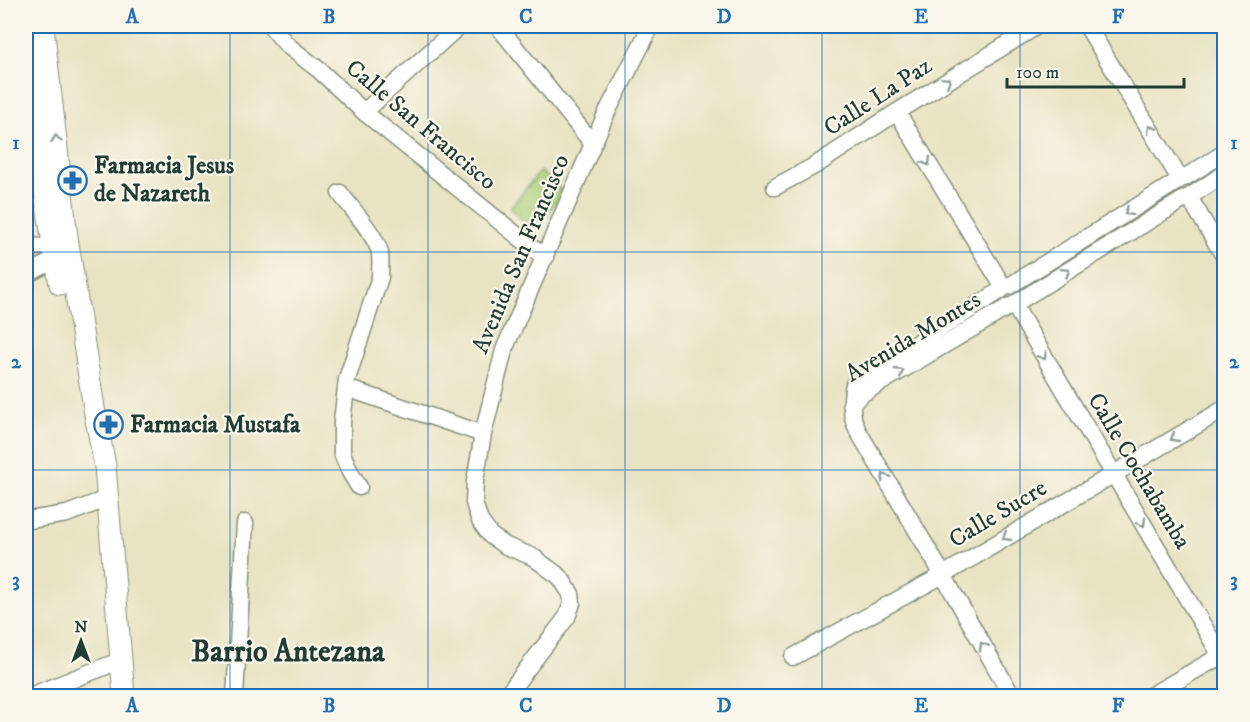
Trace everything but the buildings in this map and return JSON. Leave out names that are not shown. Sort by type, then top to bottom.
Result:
[{"type":"main road","points":[[43,26],[62,252],[94,469],[116,696]]},
{"type":"main road","points":[[26,44],[32,105],[105,466],[124,696]]},
{"type":"street","name":"Calle San Francisco","points":[[271,26],[287,45],[319,70],[364,112],[545,258]]},
{"type":"street","points":[[364,112],[459,26]]},
{"type":"street","points":[[498,26],[593,144]]},
{"type":"street","name":"Avenida San Francisco","points":[[506,696],[567,617],[572,603],[571,594],[560,577],[533,558],[506,546],[491,536],[480,521],[474,503],[483,434],[504,350],[606,114],[651,26]]},
{"type":"street","name":"Calle La Paz","points":[[775,187],[816,165],[1037,26]]},
{"type":"street","points":[[1087,26],[1181,180],[1190,180],[1194,186],[1189,196],[1224,256]]},
{"type":"street","points":[[897,112],[1004,288]]},
{"type":"street","name":"Avenida Montes","points":[[851,404],[854,384],[867,374],[1224,153]]},
{"type":"street","name":"Avenida Montes","points":[[851,404],[863,393],[1013,305],[1224,174]]},
{"type":"street","points":[[340,193],[375,241],[381,261],[380,277],[347,379],[342,422],[342,453],[359,487]]},
{"type":"street","points":[[26,247],[62,252]]},
{"type":"street","points":[[26,275],[62,252]]},
{"type":"street","name":"Calle Cochabamba","points":[[1004,288],[1012,287],[1017,291],[1019,297],[1013,305],[1223,657]]},
{"type":"street","points":[[346,388],[483,434]]},
{"type":"street","points":[[851,404],[858,431],[1012,696]]},
{"type":"street","name":"Calle Sucre","points":[[793,657],[943,574],[1224,409]]},
{"type":"street","points":[[26,519],[67,514],[98,502]]},
{"type":"street","points":[[235,696],[245,523]]},
{"type":"street","points":[[1150,696],[1223,657]]},
{"type":"street","points":[[30,696],[114,663]]},
{"type":"shaded area","points":[[26,98],[40,237],[26,237]]},
{"type":"green space","points":[[540,171],[564,193],[533,230],[510,208]]},
{"type":"place","name":"Farmacia Jesus de Nazareth","points":[[73,180]]},
{"type":"place","name":"Farmacia Mustafa","points":[[109,425]]},
{"type":"district","name":"Barrio Antezana","points":[[288,652]]}]
